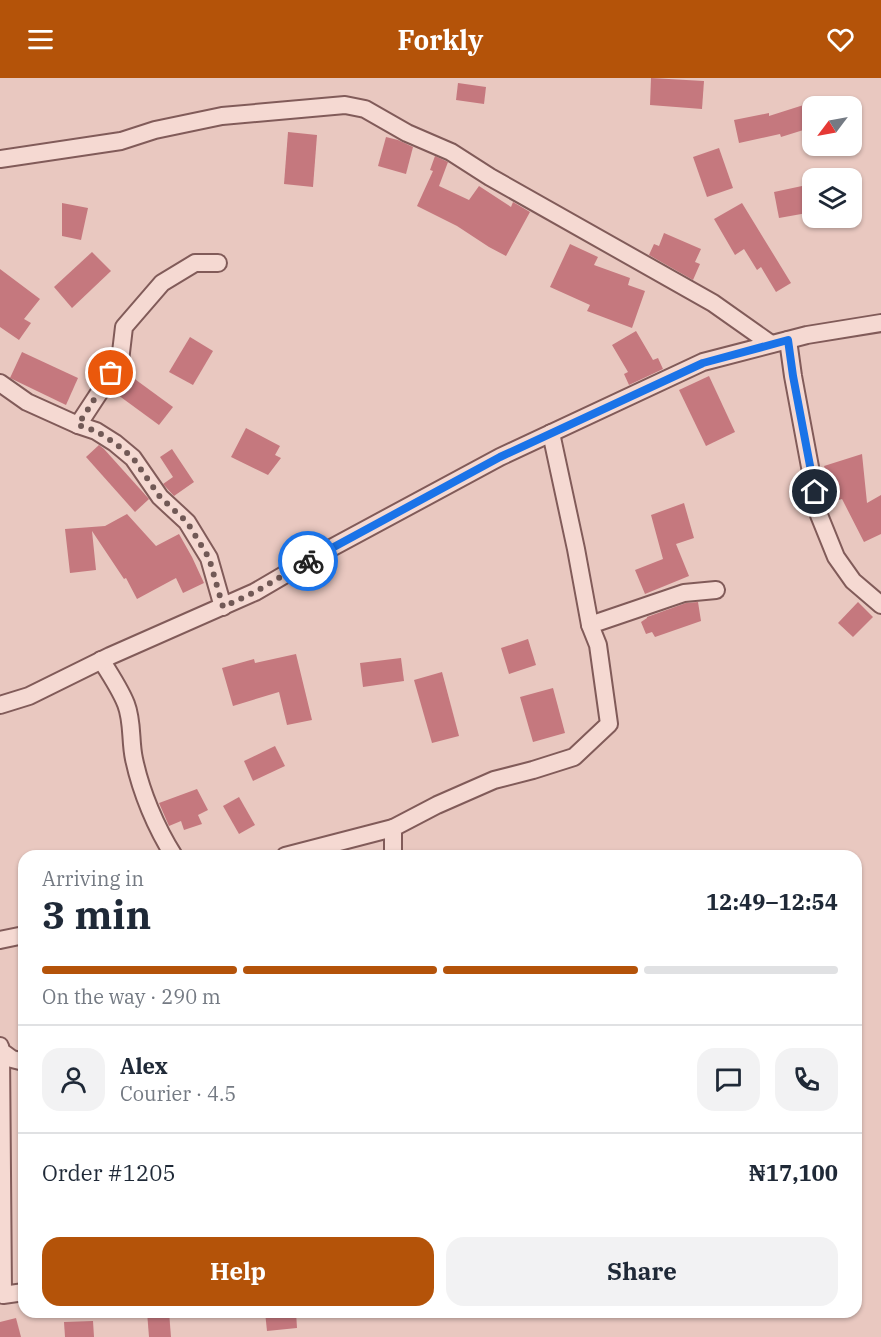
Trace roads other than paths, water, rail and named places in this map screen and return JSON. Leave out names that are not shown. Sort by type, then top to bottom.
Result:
[{"type":"street","points":[[0,159],[121,141],[155,130],[222,116],[345,105],[365,109],[407,133],[451,152],[490,177],[713,303],[771,344]]},
{"type":"street","points":[[78,425],[120,361],[124,327],[162,283],[195,263],[218,263]]},
{"type":"street","points":[[0,705],[29,696],[101,660],[255,592],[320,554],[500,457],[703,363],[807,335],[881,323]]},
{"type":"street","points":[[788,340],[819,515],[836,557],[853,581],[881,605]]},
{"type":"street","points":[[0,382],[27,402],[96,431],[133,458],[160,497],[187,522],[209,558],[223,607]]},
{"type":"street","points":[[308,850],[393,828],[437,805],[494,780],[574,757],[609,724],[598,645],[590,625],[551,433]]},
{"type":"street","points":[[590,625],[684,593],[716,590]]},
{"type":"street","points":[[101,660],[126,705],[130,720],[133,758],[144,792],[170,850]]},
{"type":"street","points":[[393,828],[393,850]]},
{"type":"street","points":[[0,940],[18,937]]},
{"type":"street","points":[[0,1049],[12,1059],[18,1060]]},
{"type":"street","points":[[0,1049],[2,1296],[18,1293]]}]
